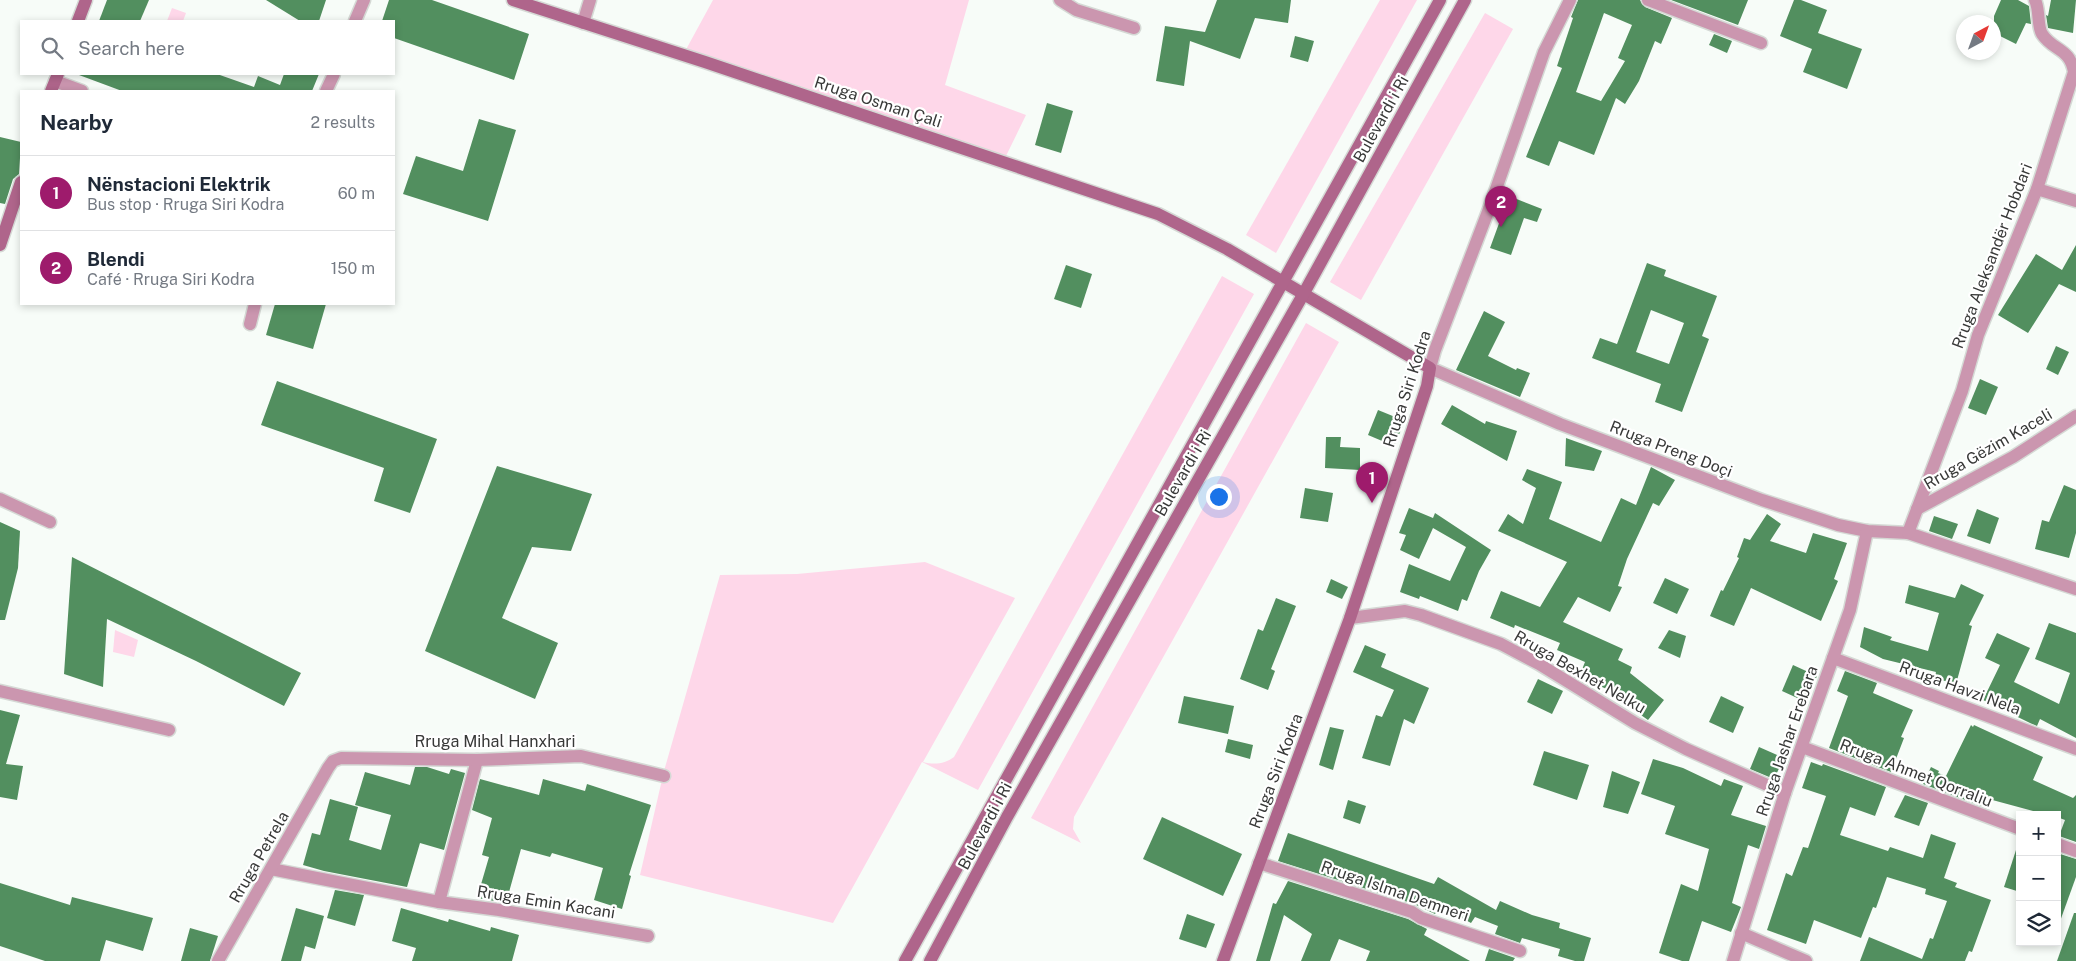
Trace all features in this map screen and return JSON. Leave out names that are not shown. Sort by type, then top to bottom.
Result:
[{"type":"main road","points":[[78,20],[86,0]]},
{"type":"main road","name":"Rruga Osman Çali","points":[[513,0],[1130,203],[1183,225],[1228,249],[1430,368]]},
{"type":"main road","name":"Bulevardi i Ri","points":[[905,961],[989,807],[1440,0]]},
{"type":"main road","name":"Bulevardi i Ri","points":[[930,961],[1007,817],[1304,293],[1465,0]]},
{"type":"main road","points":[[0,245],[4,220],[20,184]]},
{"type":"main road","name":"Rruga Siri Kodra","points":[[1223,961],[1350,618],[1427,386],[1430,368]]},
{"type":"street","points":[[355,20],[364,0]]},
{"type":"street","points":[[584,23],[590,0]]},
{"type":"street","points":[[1060,0],[1076,10],[1134,28]]},
{"type":"street","name":"Rruga Siri Kodra","points":[[1430,368],[1435,350],[1489,209],[1544,52],[1570,0]]},
{"type":"street","points":[[1648,0],[1762,44]]},
{"type":"street","name":"Rruga Aleksandër Hobdari","points":[[1908,533],[1962,391],[1978,335],[2037,189],[2074,72],[2072,61],[2064,51],[2052,44],[2040,32],[2035,0]]},
{"type":"street","points":[[326,90],[334,75]]},
{"type":"street","points":[[54,82],[79,90]]},
{"type":"street","points":[[2037,189],[2076,202]]},
{"type":"street","points":[[250,324],[255,305]]},
{"type":"street","name":"Rruga Preng Doçi","points":[[1430,368],[1499,400],[1683,472],[1812,517],[1867,531],[1908,533],[2076,589]]},
{"type":"street","name":"Rruga Gëzim Kaceli","points":[[1916,509],[2013,457],[2076,416]]},
{"type":"street","points":[[0,499],[50,522]]},
{"type":"street","name":"Rruga Jashar Erebara","points":[[1733,961],[1785,793],[1850,610],[1867,531]]},
{"type":"street","name":"Rruga Bexhet Nelku","points":[[1350,618],[1406,611],[1501,644],[1554,672],[1635,723],[1703,757],[1785,793]]},
{"type":"street","name":"Rruga Havzi Nela","points":[[1833,658],[2076,748]]},
{"type":"street","points":[[0,691],[169,730]]},
{"type":"street","name":"Rruga Ahmet Qorraliu","points":[[1802,746],[2016,828]]},
{"type":"street","name":"Rruga Mihal Hanxhari","points":[[328,768],[334,761],[351,757],[477,760],[582,756],[664,776]]},
{"type":"street","points":[[439,902],[477,760]]},
{"type":"street","name":"Rruga Petrela","points":[[218,961],[328,768]]},
{"type":"street","points":[[2061,845],[2076,851]]},
{"type":"street","name":"Rruga Islma Demneri","points":[[1259,863],[1412,912],[1421,918],[1520,951]]},
{"type":"street","name":"Rruga Emin Kacani","points":[[271,869],[439,902],[499,910],[648,936]]},
{"type":"street","points":[[1741,933],[1806,961]]},
{"type":"shaded area","points":[[713,0],[969,0],[945,85],[1026,115],[1005,158],[683,55]]},
{"type":"shaded area","points":[[1380,0],[1417,0],[1276,253],[1246,235]]},
{"type":"shaded area","points":[[172,8],[186,13],[183,20],[167,20]]},
{"type":"shaded area","points":[[1485,13],[1513,29],[1361,300],[1330,282]]},
{"type":"shaded area","points":[[1222,276],[1254,294],[978,790],[922,762],[833,923],[640,875],[664,771],[720,575],[797,574],[925,562],[1015,598],[923,762],[939,763],[951,759],[954,757]]},
{"type":"shaded area","points":[[1306,323],[1339,342],[1074,817],[1073,829],[1081,843],[1031,818]]},
{"type":"shaded area","points":[[115,630],[138,640],[134,657],[113,652]]},
{"type":"building","points":[[107,0],[149,0],[140,20],[99,20]]},
{"type":"building","points":[[266,0],[326,0],[319,20],[298,20]]},
{"type":"building","points":[[389,0],[432,0],[529,34],[514,80],[395,38],[395,20],[382,20]]},
{"type":"building","points":[[1217,0],[1291,0],[1288,23],[1255,18],[1240,59],[1190,41],[1184,86],[1156,81],[1165,26],[1205,32]]},
{"type":"building","points":[[1578,0],[1640,0],[1645,7],[1672,18],[1661,44],[1655,41],[1639,81],[1625,104],[1616,98],[1594,155],[1559,141],[1549,166],[1526,157],[1562,68],[1557,66],[1573,18],[1571,17]],"holes":[[[1604,13],[1632,25],[1618,58],[1625,61],[1601,101],[1576,92]]]},
{"type":"building","points":[[1671,0],[1748,0],[1738,25]]},
{"type":"building","points":[[1794,0],[1801,0],[1827,10],[1818,33],[1862,49],[1847,89],[1803,72],[1812,49],[1780,36]]},
{"type":"building","points":[[2001,0],[2018,0],[2029,6],[2031,24],[2026,23],[2016,44],[2001,36],[2001,15],[1994,15]]},
{"type":"building","points":[[2051,0],[2076,0],[2073,33],[2048,28],[2046,15],[2048,16]]},
{"type":"building","points":[[1714,34],[1732,41],[1727,53],[1709,45]]},
{"type":"building","points":[[1295,36],[1314,41],[1308,62],[1290,57]]},
{"type":"building","points":[[79,75],[220,75],[254,87],[258,76],[280,85],[284,75],[319,75],[312,90],[119,90]]},
{"type":"building","points":[[1047,103],[1073,111],[1061,153],[1035,145]]},
{"type":"building","points":[[479,119],[516,130],[488,221],[403,194],[416,156],[463,171]]},
{"type":"building","points":[[0,137],[20,142],[20,158],[19,174],[13,179],[5,204],[0,203]]},
{"type":"building","points":[[1509,196],[1542,209],[1537,222],[1524,218],[1511,255],[1490,248]]},
{"type":"building","points":[[2076,245],[2076,292],[2059,284],[2028,333],[1998,315],[2036,254],[2062,270]]},
{"type":"building","points":[[1647,263],[1666,270],[1664,276],[1717,296],[1702,336],[1709,339],[1682,412],[1655,402],[1661,384],[1592,358],[1600,338],[1617,344]],"holes":[[[1651,310],[1684,323],[1669,364],[1636,352]]]},
{"type":"building","points":[[1066,265],[1092,274],[1081,308],[1054,299]]},
{"type":"building","points":[[275,305],[326,305],[313,349],[266,335]]},
{"type":"building","points":[[1484,311],[1505,322],[1488,356],[1516,370],[1517,368],[1530,373],[1520,397],[1456,370]]},
{"type":"building","points":[[2056,346],[2069,352],[2058,375],[2046,369]]},
{"type":"building","points":[[1980,379],[1998,387],[1986,415],[1968,408]]},
{"type":"building","points":[[277,381],[437,439],[410,513],[374,501],[384,468],[261,425]]},
{"type":"building","points":[[1452,405],[1485,424],[1486,421],[1517,431],[1507,461],[1441,424]]},
{"type":"building","points":[[1378,410],[1405,421],[1394,446],[1368,435]]},
{"type":"building","points":[[1326,437],[1341,437],[1340,447],[1360,448],[1360,470],[1325,468]]},
{"type":"building","points":[[1566,438],[1602,451],[1594,471],[1565,466]]},
{"type":"building","points":[[497,466],[592,494],[571,551],[532,547],[502,618],[558,643],[535,699],[425,651]]},
{"type":"building","points":[[1651,467],[1675,480],[1659,506],[1653,503],[1627,559],[1618,586],[1622,587],[1610,612],[1578,597],[1563,622],[1623,649],[1618,660],[1632,667],[1630,673],[1664,700],[1648,720],[1621,701],[1625,697],[1579,677],[1585,662],[1557,650],[1560,643],[1515,625],[1514,628],[1490,618],[1501,591],[1540,607],[1567,562],[1498,531],[1508,514],[1523,524],[1536,488],[1522,480],[1527,469],[1562,482],[1549,519],[1601,542],[1621,498],[1636,505]]},
{"type":"building","points":[[2064,485],[2076,490],[2076,533],[2069,558],[2035,549],[2042,520],[2049,522]]},
{"type":"building","points":[[1305,488],[1333,493],[1328,522],[1300,518]]},
{"type":"building","points":[[1409,508],[1433,518],[1435,513],[1491,550],[1479,571],[1467,601],[1462,599],[1458,611],[1420,596],[1419,599],[1400,592],[1409,564],[1450,581],[1466,547],[1433,528],[1419,559],[1400,550],[1406,535],[1399,533]]},
{"type":"building","points":[[1977,509],[1999,518],[1990,544],[1967,536]]},
{"type":"building","points":[[1767,514],[1781,524],[1770,541],[1806,553],[1813,533],[1847,543],[1834,579],[1838,581],[1821,621],[1751,588],[1734,626],[1710,616],[1721,590],[1723,591],[1739,558],[1737,557],[1744,538],[1750,540]]},
{"type":"building","points":[[1934,516],[1958,524],[1952,539],[1929,531]]},
{"type":"building","points":[[0,522],[20,531],[18,568],[5,620],[0,620]]},
{"type":"building","points":[[72,557],[301,673],[284,706],[196,661],[107,619],[103,687],[64,674]]},
{"type":"building","points":[[1665,578],[1689,589],[1677,614],[1653,603]]},
{"type":"building","points":[[1331,579],[1348,587],[1342,599],[1326,592]]},
{"type":"building","points":[[1961,584],[1984,595],[1969,625],[1972,626],[1956,684],[1934,678],[1936,672],[1883,659],[1860,647],[1864,627],[1892,637],[1890,640],[1928,651],[1939,613],[1905,603],[1909,585],[1955,598]]},
{"type":"building","points":[[1276,598],[1296,606],[1271,669],[1275,671],[1268,690],[1240,679],[1258,629],[1263,631]]},
{"type":"building","points":[[2049,623],[2076,633],[2076,738],[2040,719],[2037,726],[1983,700],[2000,665],[1985,658],[1997,633],[2030,648],[2014,682],[2059,704],[2070,673],[2035,659]]},
{"type":"building","points":[[1669,630],[1686,636],[1680,658],[1658,648]]},
{"type":"building","points":[[1365,645],[1386,654],[1381,667],[1429,688],[1414,724],[1404,719],[1390,766],[1362,758],[1376,715],[1382,717],[1394,690],[1353,672]]},
{"type":"building","points":[[1793,665],[1817,676],[1806,702],[1782,691]]},
{"type":"building","points":[[1845,671],[1877,683],[1873,693],[1913,710],[1901,737],[1904,738],[1891,772],[1829,748],[1848,696],[1837,691]]},
{"type":"building","points":[[1538,679],[1563,691],[1552,714],[1527,702]]},
{"type":"building","points":[[1184,696],[1234,706],[1228,734],[1178,723]]},
{"type":"building","points":[[1721,696],[1744,707],[1733,733],[1709,722]]},
{"type":"building","points":[[0,710],[20,715],[6,764],[23,766],[17,800],[0,797]]},
{"type":"building","points":[[1971,725],[2043,757],[2033,780],[2073,798],[2076,795],[2076,842],[2061,837],[2065,820],[2061,818],[2061,811],[2033,811],[1985,798],[1981,806],[1923,784],[1931,767],[1939,771],[1938,773],[1946,776]]},
{"type":"building","points":[[1330,727],[1344,730],[1333,770],[1319,765]]},
{"type":"building","points":[[1228,739],[1253,745],[1250,759],[1225,752]]},
{"type":"building","points":[[1759,747],[1784,758],[1774,779],[1750,769]]},
{"type":"building","points":[[1544,751],[1589,765],[1577,800],[1533,785]]},
{"type":"building","points":[[1653,759],[1683,768],[1721,786],[1724,779],[1743,786],[1731,815],[1766,826],[1759,849],[1748,845],[1732,903],[1741,907],[1731,932],[1702,921],[1689,961],[1682,961],[1659,953],[1681,884],[1698,891],[1709,849],[1665,834],[1675,806],[1641,794]]},
{"type":"building","points":[[1811,762],[1822,766],[1823,764],[1886,787],[1875,816],[1850,807],[1840,835],[1888,851],[1890,847],[1923,858],[1931,834],[1956,843],[1944,878],[1957,883],[1955,887],[1991,900],[1972,952],[1969,951],[1965,961],[1860,961],[1869,937],[1922,959],[1930,938],[1933,939],[1947,901],[1925,894],[1926,889],[1887,877],[1876,908],[1873,907],[1861,938],[1814,920],[1806,944],[1767,930],[1786,873],[1792,876],[1803,847],[1808,848],[1826,796],[1802,788]]},
{"type":"building","points":[[415,767],[427,767],[449,774],[451,769],[465,773],[444,850],[420,843],[407,887],[324,871],[303,865],[312,833],[320,835],[330,799],[358,807],[349,840],[381,850],[391,815],[355,805],[365,772],[410,785]]},
{"type":"building","points":[[1612,771],[1640,782],[1628,814],[1603,807]]},
{"type":"building","points":[[480,779],[539,795],[543,779],[585,791],[587,784],[651,805],[629,875],[631,876],[622,909],[594,900],[603,868],[552,853],[550,857],[521,849],[506,903],[477,898],[489,857],[482,855],[492,818],[472,810]]},
{"type":"building","points":[[1905,795],[1928,803],[1919,826],[1894,817]]},
{"type":"building","points":[[1348,800],[1366,806],[1360,824],[1343,818]]},
{"type":"building","points":[[1162,817],[1242,854],[1223,896],[1143,859]]},
{"type":"building","points":[[1288,833],[1434,884],[1438,877],[1496,910],[1500,901],[1532,915],[1560,923],[1559,928],[1591,938],[1584,961],[1575,961],[1558,956],[1560,949],[1522,938],[1520,943],[1495,934],[1498,926],[1475,917],[1471,923],[1440,906],[1435,914],[1414,904],[1278,861]]},
{"type":"building","points":[[2016,850],[2016,891],[2004,887]]},
{"type":"building","points":[[2061,854],[2076,859],[2076,877],[2061,918]]},
{"type":"building","points":[[1288,881],[1408,919],[1427,929],[1424,935],[1470,961],[1366,961],[1370,951],[1339,939],[1330,961],[1301,961],[1312,934],[1284,915],[1270,961],[1256,961],[1273,903],[1276,904]]},
{"type":"building","points":[[0,883],[70,905],[72,897],[153,918],[143,951],[106,940],[100,961],[45,961],[0,946]]},
{"type":"building","points":[[335,890],[364,895],[355,926],[327,918]]},
{"type":"building","points":[[296,908],[324,916],[315,949],[305,946],[301,961],[281,961]]},
{"type":"building","points":[[401,908],[448,922],[449,919],[490,931],[491,927],[519,935],[512,961],[412,961],[416,948],[392,941]]},
{"type":"building","points":[[2074,913],[2076,913],[2076,961],[2057,961]]},
{"type":"building","points":[[1187,914],[1215,924],[1206,948],[1179,939]]},
{"type":"building","points":[[190,928],[218,936],[210,961],[181,961]]},
{"type":"building","points":[[1489,949],[1515,958],[1513,961],[1485,961]]},
{"type":"place","name":"Blendi","points":[[1501,227]]},
{"type":"place","name":"Nënstacioni Elektrik","points":[[1372,503]]}]
